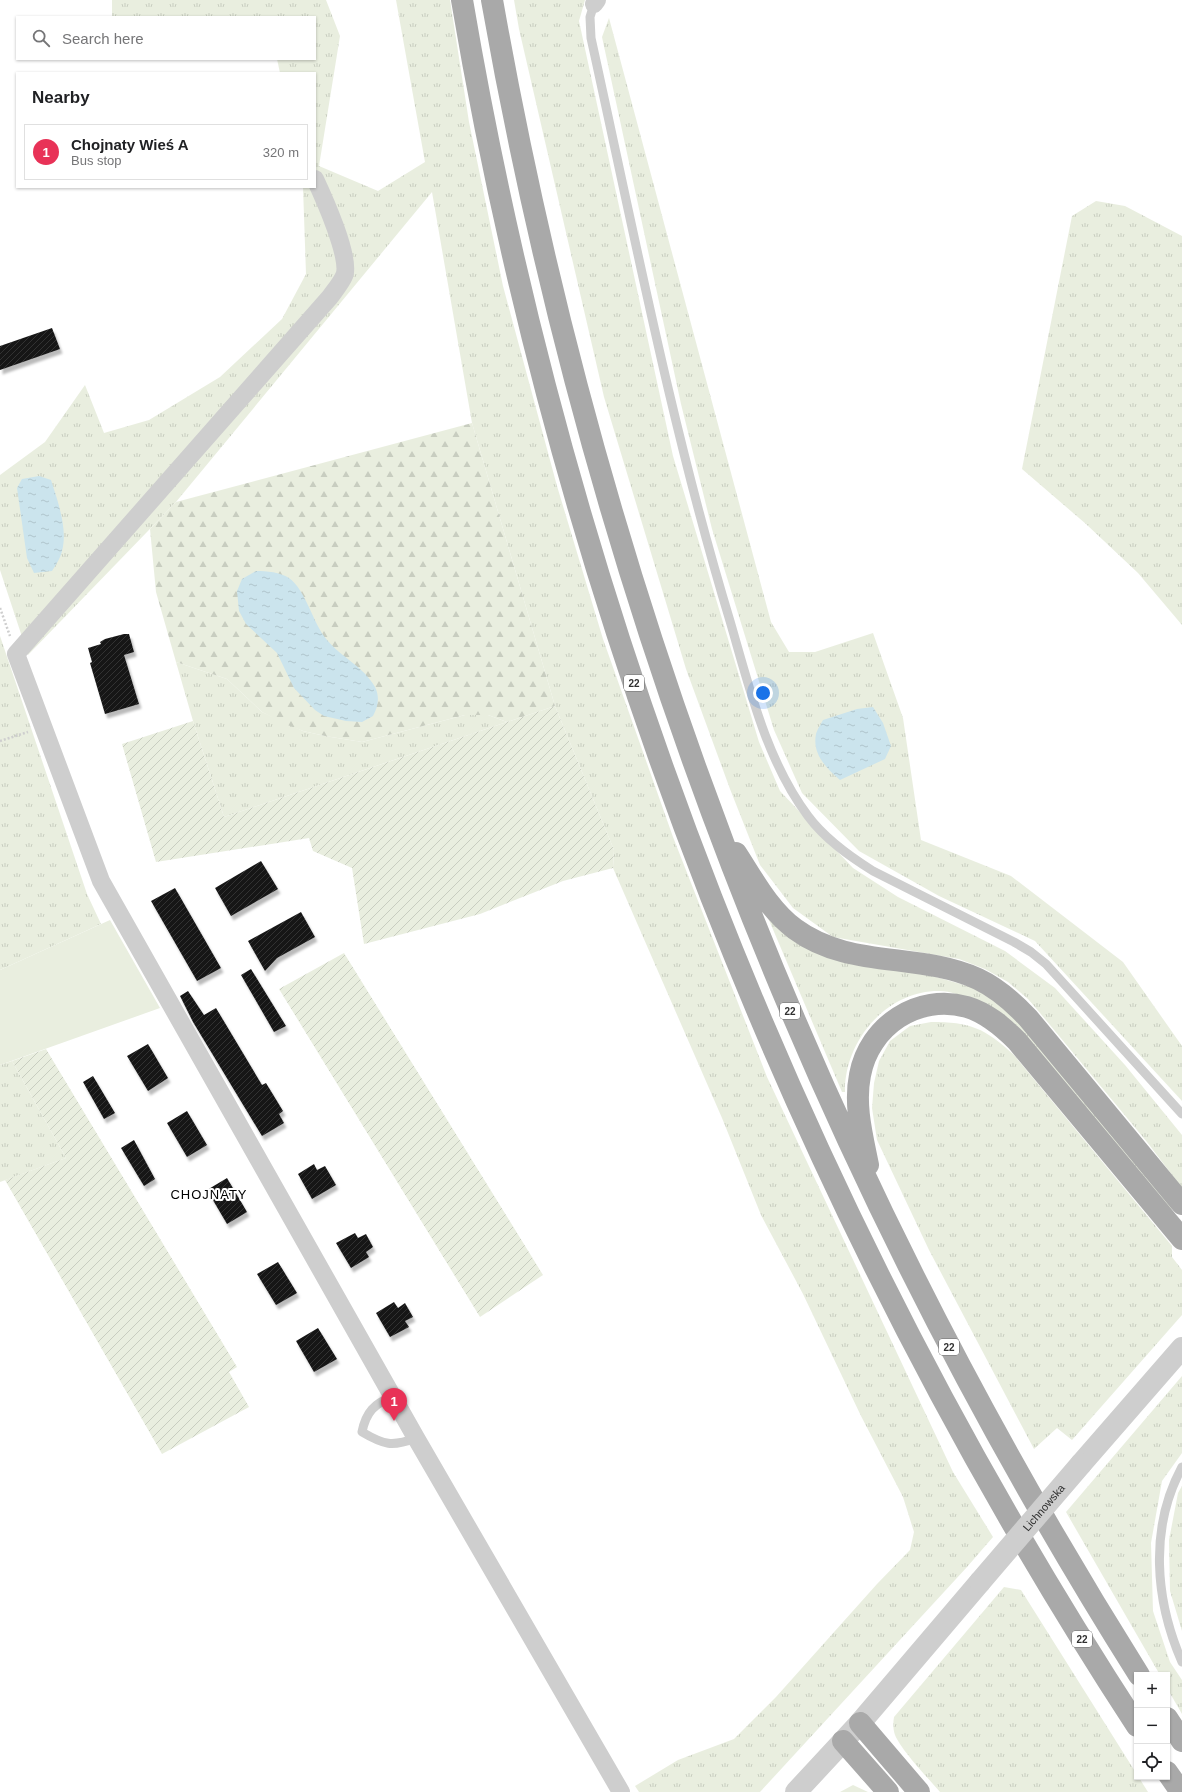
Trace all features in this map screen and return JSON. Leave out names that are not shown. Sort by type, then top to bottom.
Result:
[{"type":"main road","name":"22","points":[[462,0],[489,143],[515,260],[565,456],[638,696],[715,904],[793,1092],[892,1301],[1009,1518],[1070,1621],[1134,1721]]},
{"type":"main road","name":"22","points":[[492,0],[533,206],[581,406],[646,625],[713,818],[781,990],[875,1200],[940,1331],[1001,1444],[1092,1599],[1137,1672]]},
{"type":"main road","points":[[713,818],[772,907],[794,928],[804,935],[823,945],[849,954],[953,970],[977,979],[998,991],[1028,1018],[1182,1204]]},
{"type":"main road","name":"22","points":[[875,1200],[858,1116],[858,1084],[864,1058],[874,1039],[893,1020],[912,1010],[940,1004],[968,1007],[994,1021],[1029,1053],[1182,1240]]},
{"type":"main road","points":[[860,1723],[919,1792]]},
{"type":"main road","points":[[1170,1723],[1182,1741]]},
{"type":"main road","points":[[843,1741],[888,1792]]},
{"type":"main road","points":[[1170,1776],[1181,1792]]},
{"type":"street","points":[[316,180],[327,206],[346,263],[345,275],[330,297],[16,654],[101,881],[416,1438],[621,1792]]},
{"type":"street","name":"Lichnowska","points":[[796,1792],[860,1723],[1182,1348]]},
{"type":"lane","points":[[595,2],[590,17],[591,38],[683,450],[713,567],[747,679],[767,737],[792,790],[808,817],[851,857],[873,871],[1014,942],[1031,952],[1046,964],[1182,1114]]},
{"type":"lane","points":[[393,1396],[378,1404],[365,1417],[362,1432],[381,1443],[402,1443],[416,1438]]},
{"type":"lane","points":[[1182,1467],[1173,1483],[1167,1506],[1159,1552],[1159,1579],[1164,1607],[1170,1631],[1182,1662]]},
{"type":"path","points":[[0,608],[16,654]]},
{"type":"path","points":[[0,742],[44,727]]},
{"type":"green space","points":[[112,0],[326,0],[340,36],[319,166],[378,191],[425,162],[396,0],[450,0],[469,122],[503,286],[557,486],[603,639],[673,837],[767,1077],[953,1472],[993,1537],[760,1792],[639,1792],[635,1786],[678,1760],[734,1739],[776,1697],[877,1584],[910,1550],[914,1532],[903,1497],[861,1416],[803,1294],[761,1215],[722,1118],[613,868],[614,850],[555,706],[472,423],[432,192],[176,502],[28,655],[0,570],[0,475],[45,442],[85,385],[104,433],[149,420],[220,377],[282,319],[306,274],[303,188],[316,188],[316,72],[280,72],[277,60],[316,60],[316,16],[112,16]]},
{"type":"green space","points":[[514,0],[585,0],[579,21],[673,456],[759,742],[780,791],[853,868],[898,897],[1005,951],[1055,988],[1125,1065],[1182,1135],[1182,1188],[1147,1142],[1040,1013],[1028,999],[1008,982],[985,969],[959,959],[833,937],[793,908],[760,865],[730,789],[686,669],[604,397],[519,29]]},
{"type":"green space","points":[[609,18],[771,622],[789,652],[815,652],[873,633],[903,718],[921,840],[1011,876],[1123,962],[1182,1046],[1182,1101],[1035,941],[939,896],[859,851],[802,793],[774,730],[712,529],[681,404],[602,37]]},
{"type":"green space","points":[[1096,201],[1125,206],[1182,236],[1182,625],[1138,573],[1086,524],[1022,469],[1072,216]]},
{"type":"green space","points":[[472,423],[555,706],[507,722],[488,715],[465,715],[362,742],[303,731],[285,724],[262,712],[227,679],[176,662],[156,592],[150,529],[176,502]]},
{"type":"green space","points":[[0,636],[87,894],[101,924],[0,970]]},
{"type":"green space","points":[[176,662],[227,679],[262,712],[303,731],[325,736],[362,742],[465,715],[488,715],[507,722],[224,817],[193,721]]},
{"type":"green space","points":[[555,706],[614,850],[613,868],[563,881],[480,914],[364,944],[352,868],[313,851],[309,838],[156,862],[122,744],[193,721],[224,817]]},
{"type":"green space","points":[[766,913],[912,970],[978,989],[1017,1018],[1174,1208],[1171,1210],[972,999],[944,991],[920,993],[902,999],[886,1009],[872,1022],[860,1038],[852,1055],[847,1073],[845,1092],[842,1092]]},
{"type":"green space","points":[[110,920],[160,1008],[0,1065],[0,970]]},
{"type":"green space","points":[[344,953],[543,1275],[480,1317],[279,989]]},
{"type":"green space","points":[[931,1022],[956,1023],[976,1028],[994,1038],[1014,1055],[1172,1246],[1172,1257],[1182,1270],[1182,1315],[1072,1440],[1057,1428],[1034,1449],[929,1250],[877,1140],[872,1108],[874,1083],[879,1061],[890,1041],[910,1026]]},
{"type":"green space","points":[[46,1049],[237,1367],[229,1372],[249,1407],[162,1454],[5,1180],[66,1158],[12,1061]]},
{"type":"green space","points":[[12,1061],[66,1158],[0,1182],[0,1065]]},
{"type":"green space","points":[[1182,1376],[1182,1453],[1162,1481],[1151,1543],[1153,1611],[1170,1662],[1182,1680],[1182,1714],[1170,1693],[1170,1672],[1158,1672],[1066,1512]]},
{"type":"green space","points":[[1182,1486],[1182,1631],[1170,1591],[1169,1540],[1178,1493]]},
{"type":"green space","points":[[1004,1587],[1021,1590],[1134,1770],[1134,1780],[1140,1780],[1148,1792],[940,1792],[898,1741],[894,1733],[894,1717]]},
{"type":"green space","points":[[853,1785],[868,1792],[840,1792]]},
{"type":"water","points":[[39,476],[51,480],[62,518],[64,538],[60,557],[52,571],[34,573],[27,558],[17,488],[22,479]]},
{"type":"water","points":[[256,571],[282,574],[295,583],[327,640],[359,668],[375,687],[378,694],[378,702],[373,716],[362,722],[346,721],[324,716],[315,710],[294,688],[277,653],[246,624],[239,611],[237,591],[242,579]]},
{"type":"water","points":[[873,707],[883,723],[891,746],[885,759],[840,780],[830,771],[818,754],[815,741],[817,731],[823,720],[857,709]]},
{"type":"building","points":[[52,328],[60,349],[0,370],[0,346]]},
{"type":"building","points":[[129,634],[134,652],[124,655],[139,704],[105,714],[90,663],[92,662],[88,648],[101,644],[100,642],[105,639]]},
{"type":"building","points":[[261,861],[278,889],[231,916],[215,888]]},
{"type":"building","points":[[175,888],[221,968],[197,981],[151,901]]},
{"type":"building","points":[[301,912],[315,937],[277,958],[265,971],[248,941]]},
{"type":"building","points":[[251,969],[286,1026],[274,1032],[241,975]]},
{"type":"building","points":[[188,991],[204,1015],[216,1008],[262,1085],[266,1083],[283,1111],[279,1114],[284,1123],[262,1136],[193,1022],[180,996]]},
{"type":"building","points":[[148,1044],[168,1078],[148,1091],[127,1056]]},
{"type":"building","points":[[93,1076],[115,1113],[104,1119],[83,1082]]},
{"type":"building","points":[[187,1111],[207,1145],[187,1157],[167,1123]]},
{"type":"building","points":[[134,1140],[155,1179],[144,1186],[121,1148]]},
{"type":"building","points":[[314,1164],[317,1170],[325,1166],[336,1185],[312,1199],[298,1174]]},
{"type":"building","points":[[227,1178],[247,1212],[227,1224],[207,1190]]},
{"type":"building","points":[[355,1233],[358,1238],[366,1234],[373,1247],[366,1252],[369,1257],[351,1268],[336,1243]]},
{"type":"building","points":[[278,1262],[297,1293],[276,1305],[257,1274]]},
{"type":"building","points":[[394,1302],[398,1308],[405,1303],[413,1317],[405,1321],[409,1327],[390,1337],[376,1313]]},
{"type":"building","points":[[318,1328],[337,1359],[314,1372],[296,1341]]},
{"type":"place","name":"Chojnaty Wieś A","points":[[394,1421]]},
{"type":"district","name":"CHOJNATY","points":[[209,1194]]}]
